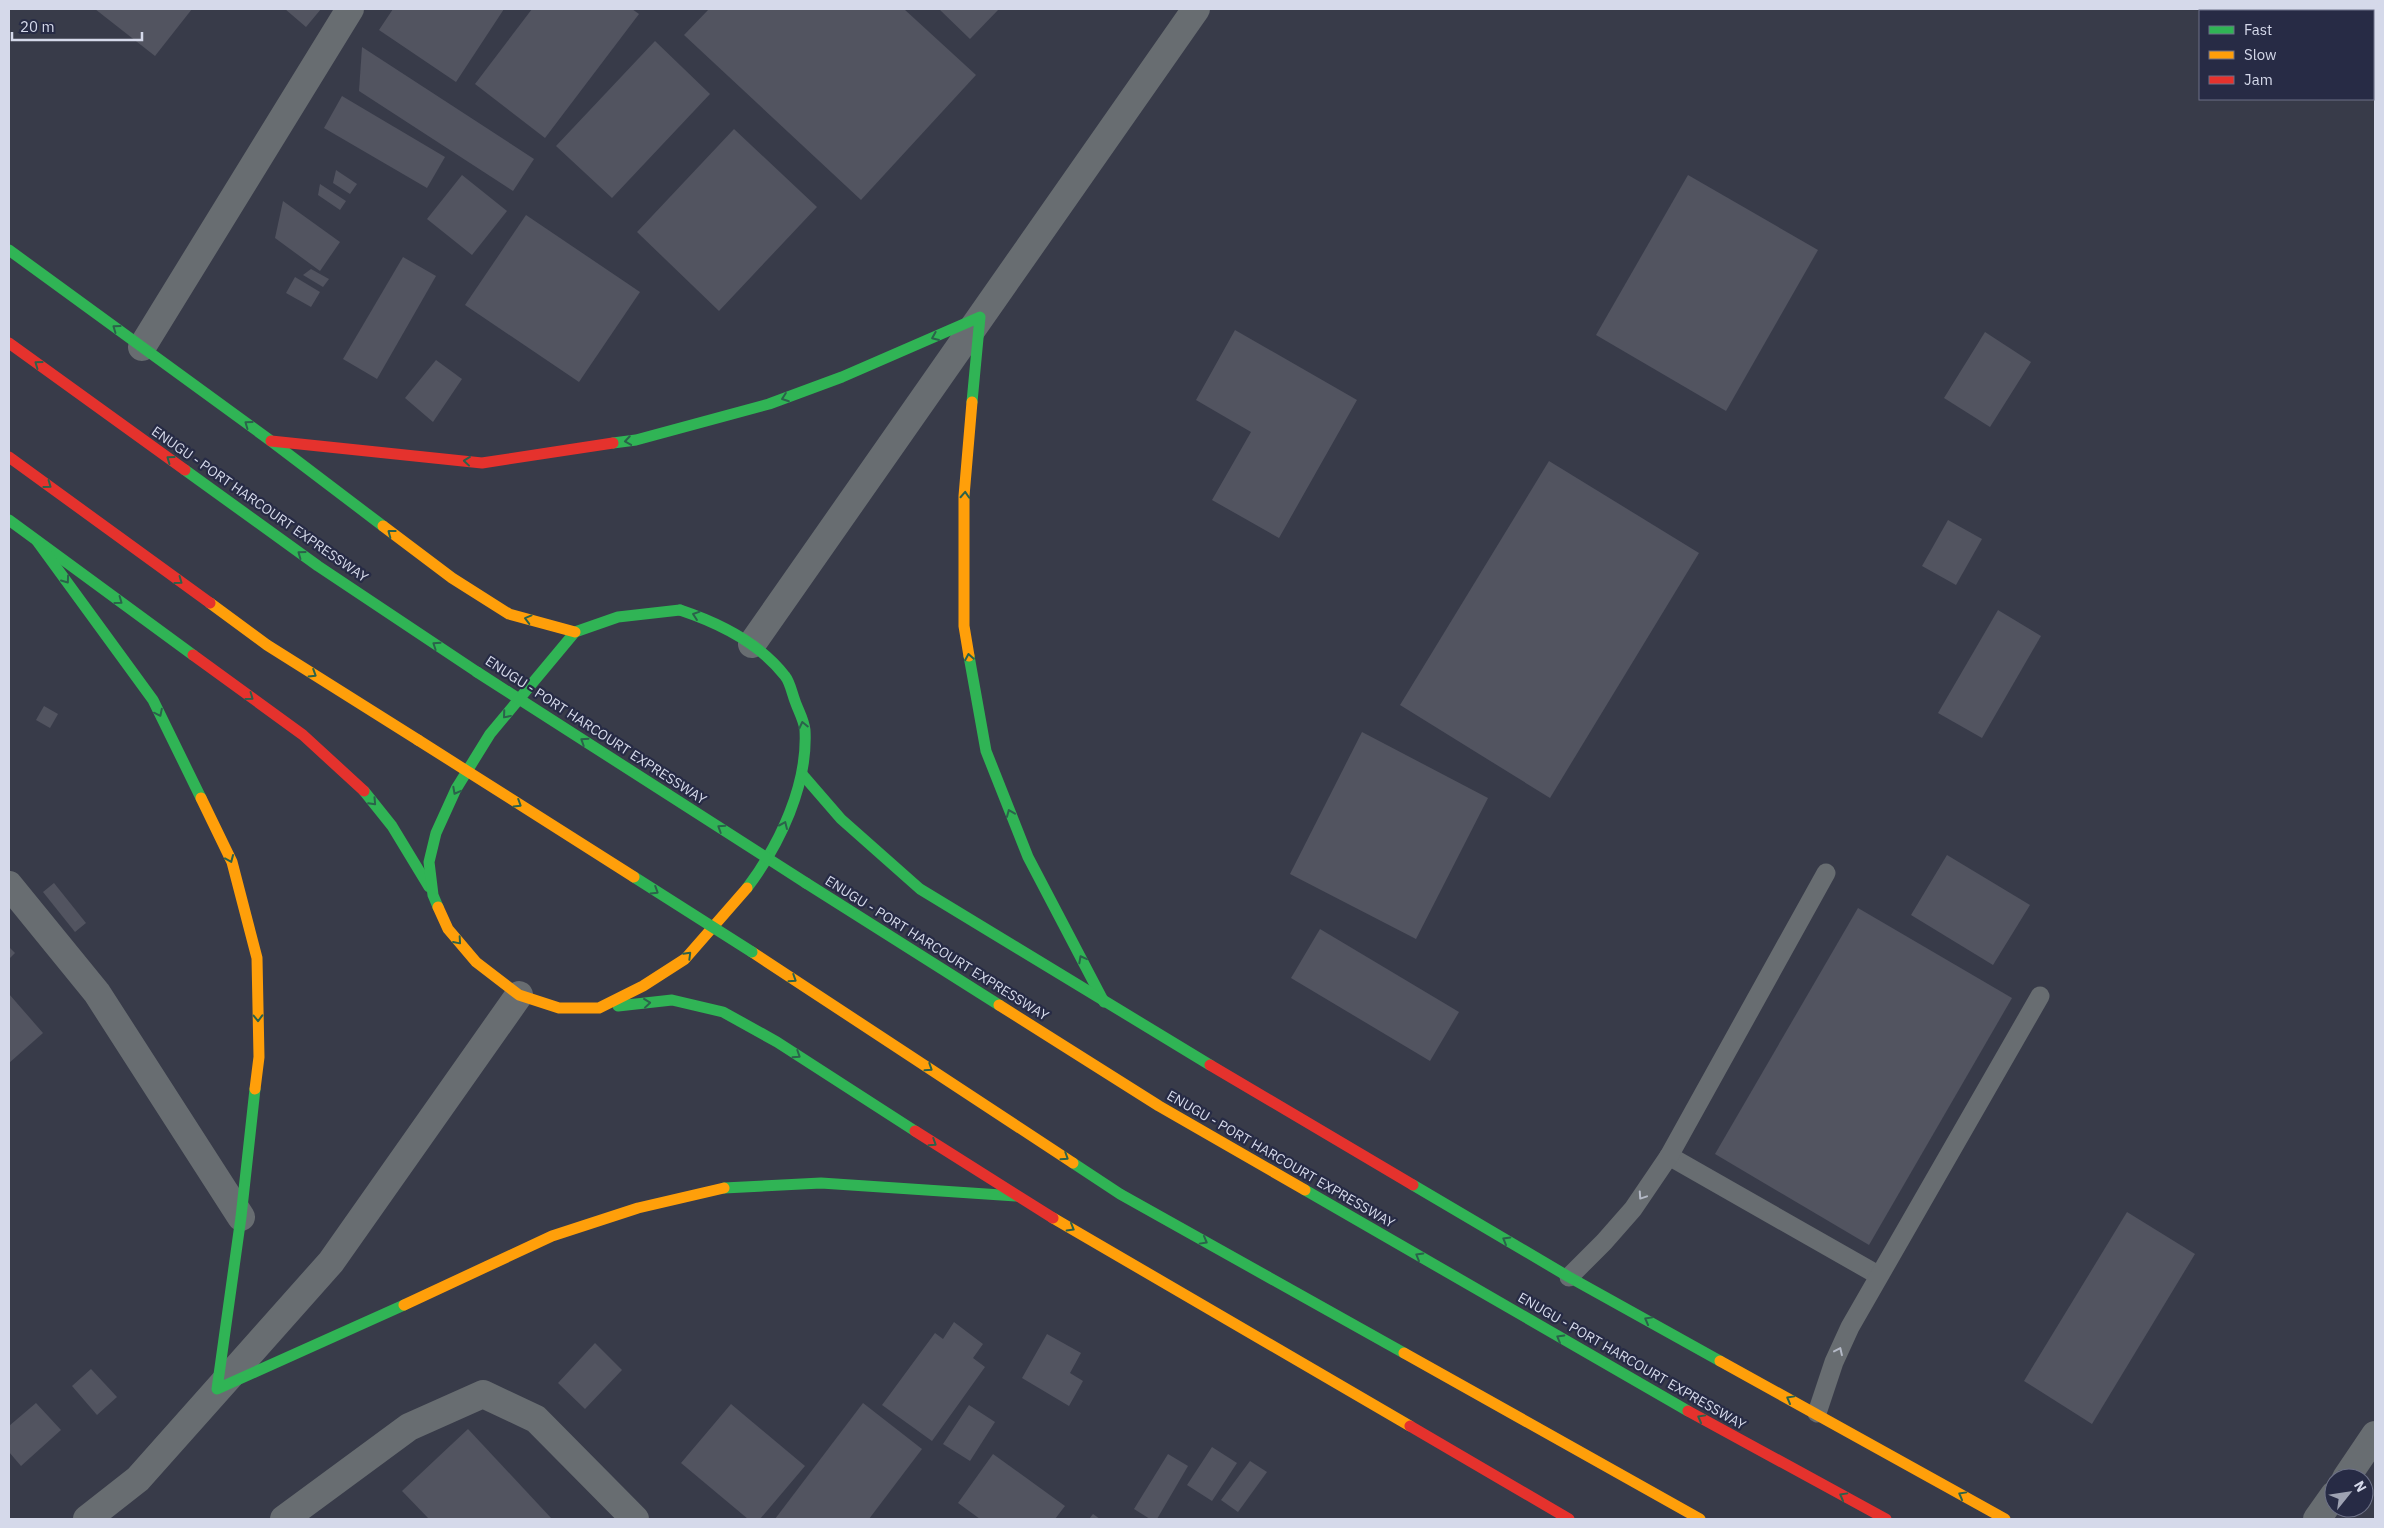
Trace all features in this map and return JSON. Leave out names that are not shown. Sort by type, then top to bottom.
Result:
[{"type":"main road","points":[[9,250],[271,441],[452,578],[509,614],[575,632]]},
{"type":"main road","points":[[271,441],[482,463],[636,440],[769,404],[842,377],[980,318],[964,496],[964,626],[986,751],[1028,857],[1104,1002]]},
{"type":"main road","name":"ENUGU - PORT HARCOURT EXPRESSWAY","points":[[9,343],[318,566],[477,672],[1159,1106],[1663,1397],[1886,1519]]},
{"type":"main road","points":[[9,457],[267,645],[752,952],[1120,1194],[1700,1519]]},
{"type":"main road","points":[[9,520],[303,735],[333,761],[376,805],[398,833],[433,895],[448,929],[471,956],[519,995],[559,1008],[599,1008],[672,1000],[723,1012],[777,1042],[1016,1196],[1569,1519]]},
{"type":"main road","points":[[37,541],[153,700],[232,862],[257,958],[258,1057],[241,1217],[217,1389]]},
{"type":"main road","points":[[433,895],[429,862],[436,833],[456,789],[490,734],[575,632],[618,617],[680,610],[709,620],[752,644],[786,677],[805,728],[802,774],[786,823],[763,867],[739,899],[685,959],[643,986],[599,1008]]},
{"type":"main road","points":[[802,774],[841,819],[920,889],[1104,1002],[1569,1277],[2005,1519]]},
{"type":"main road","points":[[217,1389],[317,1346],[552,1236],[638,1208],[724,1188],[821,1183],[1016,1196]]},
{"type":"street","points":[[142,347],[350,9]]},
{"type":"street","points":[[752,644],[1196,9]]},
{"type":"street","points":[[9,885],[97,993],[241,1217]]},
{"type":"street","points":[[87,1519],[138,1479],[331,1262],[519,995]]},
{"type":"street","points":[[284,1519],[409,1427],[483,1394],[536,1420],[635,1519]]},
{"type":"street","points":[[2353,1468],[2375,1436]]},
{"type":"lane","points":[[1569,1277],[1633,1209],[1669,1156],[1826,873]]},
{"type":"lane","points":[[1817,1413],[1834,1362],[1878,1275],[2040,996]]},
{"type":"lane","points":[[1669,1156],[1878,1275]]},
{"type":"building","points":[[95,9],[192,9],[155,56]]},
{"type":"building","points":[[285,9],[321,9],[306,27]]},
{"type":"building","points":[[393,9],[504,9],[456,82],[379,30]]},
{"type":"building","points":[[532,9],[632,9],[639,14],[545,138],[475,84]]},
{"type":"building","points":[[709,9],[904,9],[976,75],[861,200],[684,35]]},
{"type":"building","points":[[939,9],[999,9],[970,39]]},
{"type":"building","points":[[655,41],[710,94],[612,198],[556,146]]},
{"type":"building","points":[[362,47],[534,159],[513,191],[359,91]]},
{"type":"building","points":[[342,96],[445,157],[427,188],[324,128]]},
{"type":"building","points":[[734,129],[817,207],[719,311],[637,232]]},
{"type":"building","points":[[336,170],[357,184],[350,194],[333,183]]},
{"type":"building","points":[[462,175],[507,211],[472,255],[427,219]]},
{"type":"building","points":[[1688,175],[1818,250],[1726,411],[1596,335]]},
{"type":"building","points":[[320,184],[346,201],[340,210],[318,195]]},
{"type":"building","points":[[283,201],[340,242],[320,271],[275,238]]},
{"type":"building","points":[[526,215],[640,292],[579,382],[465,305]]},
{"type":"building","points":[[403,257],[436,276],[377,379],[343,359]]},
{"type":"building","points":[[311,269],[329,279],[323,287],[303,275]]},
{"type":"building","points":[[295,277],[320,292],[311,307],[286,293]]},
{"type":"building","points":[[1235,330],[1357,400],[1279,538],[1212,500],[1251,432],[1196,400]]},
{"type":"building","points":[[1985,332],[2031,362],[1990,427],[1944,398]]},
{"type":"building","points":[[436,360],[462,379],[433,422],[405,398]]},
{"type":"building","points":[[1549,461],[1699,553],[1550,798],[1400,705]]},
{"type":"building","points":[[1948,520],[1982,539],[1956,585],[1922,566]]},
{"type":"building","points":[[1998,610],[2041,636],[1982,738],[1938,713]]},
{"type":"building","points":[[44,706],[58,714],[50,728],[36,720]]},
{"type":"building","points":[[1362,732],[1488,798],[1416,939],[1290,874]]},
{"type":"building","points":[[1947,855],[2030,905],[1993,965],[1911,915]]},
{"type":"building","points":[[54,883],[86,923],[75,932],[43,892]]},
{"type":"building","points":[[1858,908],[2012,998],[1869,1245],[1715,1154]]},
{"type":"building","points":[[1320,929],[1459,1012],[1430,1061],[1291,978]]},
{"type":"building","points":[[9,947],[15,953],[9,959]]},
{"type":"building","points":[[9,994],[43,1033],[9,1063]]},
{"type":"building","points":[[2127,1212],[2195,1254],[2092,1424],[2024,1381]]},
{"type":"building","points":[[954,1322],[983,1344],[973,1358],[985,1367],[932,1441],[882,1405],[935,1333],[943,1339]]},
{"type":"building","points":[[1047,1334],[1081,1353],[1070,1373],[1083,1381],[1069,1406],[1022,1378]]},
{"type":"building","points":[[595,1343],[622,1370],[585,1409],[558,1383]]},
{"type":"building","points":[[91,1369],[117,1397],[97,1415],[72,1386]]},
{"type":"building","points":[[36,1403],[61,1430],[21,1466],[9,1452],[9,1426]]},
{"type":"building","points":[[863,1403],[922,1449],[869,1519],[775,1519]]},
{"type":"building","points":[[731,1404],[805,1466],[760,1519],[748,1519],[681,1463]]},
{"type":"building","points":[[969,1405],[995,1422],[970,1461],[943,1444]]},
{"type":"building","points":[[468,1429],[552,1519],[429,1519],[402,1491]]},
{"type":"building","points":[[1212,1447],[1237,1463],[1212,1501],[1187,1485]]},
{"type":"building","points":[[993,1454],[1065,1506],[1055,1519],[980,1519],[958,1503]]},
{"type":"building","points":[[1168,1454],[1188,1466],[1157,1519],[1150,1519],[1134,1509]]},
{"type":"building","points":[[1250,1461],[1267,1472],[1238,1512],[1221,1500]]},
{"type":"building","points":[[1093,1514],[1100,1519],[1089,1519]]},
{"type":"traffic: fast","points":[[9,250],[271,441],[383,526]]},
{"type":"traffic: fast","points":[[613,443],[636,440],[769,404],[842,377],[980,317],[972,402]]},
{"type":"traffic: fast","points":[[185,470],[318,566],[477,672]]},
{"type":"traffic: fast","points":[[9,520],[193,655]]},
{"type":"traffic: fast","points":[[37,541],[153,700],[201,798]]},
{"type":"traffic: fast","points":[[680,610],[709,621],[737,635],[775,664],[790,684],[805,730],[802,772],[790,813],[781,833],[747,888]]},
{"type":"traffic: fast","points":[[438,907],[433,895],[429,862],[436,833],[456,789],[490,734],[575,632],[618,617],[680,610]]},
{"type":"traffic: fast","points":[[969,656],[986,751],[1028,857],[1104,1002]]},
{"type":"traffic: fast","points":[[477,672],[806,883]]},
{"type":"traffic: fast","points":[[802,774],[841,819],[920,889],[1210,1065]]},
{"type":"traffic: fast","points":[[364,791],[392,826],[429,887]]},
{"type":"traffic: fast","points":[[634,877],[752,952]]},
{"type":"traffic: fast","points":[[806,883],[999,1005]]},
{"type":"traffic: fast","points":[[618,1006],[672,1000],[723,1012],[777,1042],[915,1131]]},
{"type":"traffic: fast","points":[[255,1089],[241,1217],[217,1389],[404,1305]]},
{"type":"traffic: fast","points":[[1073,1163],[1120,1194],[1404,1353]]},
{"type":"traffic: fast","points":[[724,1188],[821,1183],[1016,1196]]},
{"type":"traffic: fast","points":[[1413,1185],[1569,1277],[1720,1361]]},
{"type":"traffic: fast","points":[[1305,1190],[1688,1411]]},
{"type":"traffic: slow","points":[[969,656],[964,626],[964,496],[972,402]]},
{"type":"traffic: slow","points":[[383,526],[452,578],[509,614],[575,632]]},
{"type":"traffic: slow","points":[[210,603],[267,645],[418,740]]},
{"type":"traffic: slow","points":[[418,740],[634,877]]},
{"type":"traffic: slow","points":[[201,798],[232,862],[257,958],[259,1057],[255,1089]]},
{"type":"traffic: slow","points":[[438,907],[448,929],[476,962],[519,995],[559,1008],[599,1008],[643,986],[685,959],[747,888]]},
{"type":"traffic: slow","points":[[752,952],[1073,1163]]},
{"type":"traffic: slow","points":[[999,1005],[1159,1106],[1305,1190]]},
{"type":"traffic: slow","points":[[404,1305],[552,1236],[638,1208],[724,1188]]},
{"type":"traffic: slow","points":[[1053,1218],[1410,1426]]},
{"type":"traffic: slow","points":[[1404,1353],[1700,1519]]},
{"type":"traffic: slow","points":[[1720,1361],[2005,1519]]},
{"type":"traffic: jam","points":[[9,343],[185,470]]},
{"type":"traffic: jam","points":[[271,441],[482,463],[613,443]]},
{"type":"traffic: jam","points":[[9,457],[210,603]]},
{"type":"traffic: jam","points":[[193,655],[303,735],[364,791]]},
{"type":"traffic: jam","points":[[1210,1065],[1413,1185]]},
{"type":"traffic: jam","points":[[915,1131],[1053,1218]]},
{"type":"traffic: jam","points":[[1688,1411],[1886,1519]]},
{"type":"traffic: jam","points":[[1410,1426],[1569,1519]]}]
